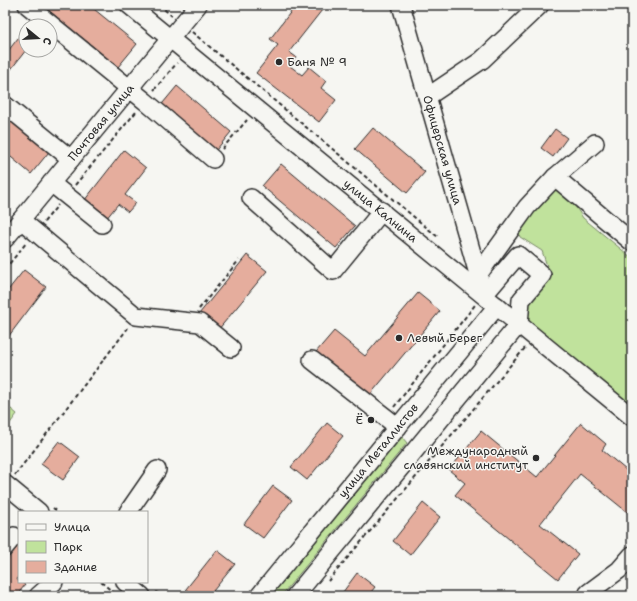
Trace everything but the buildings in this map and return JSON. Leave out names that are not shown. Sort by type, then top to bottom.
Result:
[{"type":"street","points":[[27,5],[130,88],[140,107],[213,158]]},
{"type":"street","name":"улица Калнина","points":[[129,5],[382,211],[479,300],[497,306],[632,417]]},
{"type":"street","name":"Почтовая улица","points":[[5,239],[198,5]]},
{"type":"street","name":"Офицерская улица","points":[[401,5],[478,275],[479,300]]},
{"type":"street","points":[[427,96],[482,60],[540,5]]},
{"type":"street","points":[[5,105],[71,159]]},
{"type":"street","points":[[478,275],[528,206],[555,177],[595,143]]},
{"type":"street","points":[[555,177],[632,242]]},
{"type":"street","points":[[51,183],[102,224]]},
{"type":"street","points":[[251,198],[334,271],[382,211]]},
{"type":"street","points":[[21,220],[136,316],[200,323],[231,348]]},
{"type":"street","points":[[295,596],[519,324],[522,300],[542,275],[518,255],[479,300]]},
{"type":"street","name":"улица Металлистов","points":[[259,596],[391,423],[497,306]]},
{"type":"street","points":[[312,360],[391,423]]},
{"type":"street","points":[[129,511],[157,470]]},
{"type":"street","points":[[6,485],[38,511]]},
{"type":"street","points":[[588,593],[619,570],[632,555]]},
{"type":"street","points":[[38,596],[53,583]]},
{"type":"street","points":[[121,589],[142,596]]},
{"type":"path","points":[[159,5],[175,18]]},
{"type":"path","points":[[198,37],[440,240]]},
{"type":"path","points":[[140,107],[180,60]]},
{"type":"path","points":[[213,158],[249,118]]},
{"type":"path","points":[[188,322],[238,260]]},
{"type":"path","points":[[391,423],[479,300]]},
{"type":"path","points":[[6,485],[136,316]]},
{"type":"path","points":[[325,584],[534,336]]},
{"type":"path","points":[[104,583],[121,589]]},
{"type":"green space","points":[[556,190],[562,191],[568,195],[583,218],[632,258],[632,407],[526,319],[531,299],[548,269],[542,251],[520,237],[518,231],[549,193]]},
{"type":"green space","points":[[5,404],[17,414],[5,430]]},
{"type":"green space","points":[[402,437],[407,443],[281,596],[271,596]]},
{"type":"place","name":"Баня № 9","points":[[279,62]]},
{"type":"place","name":"Левый Берег","points":[[399,338]]},
{"type":"place","name":"Ё","points":[[371,420]]},
{"type":"place","name":"Международный славянский институт","points":[[536,458]]}]
